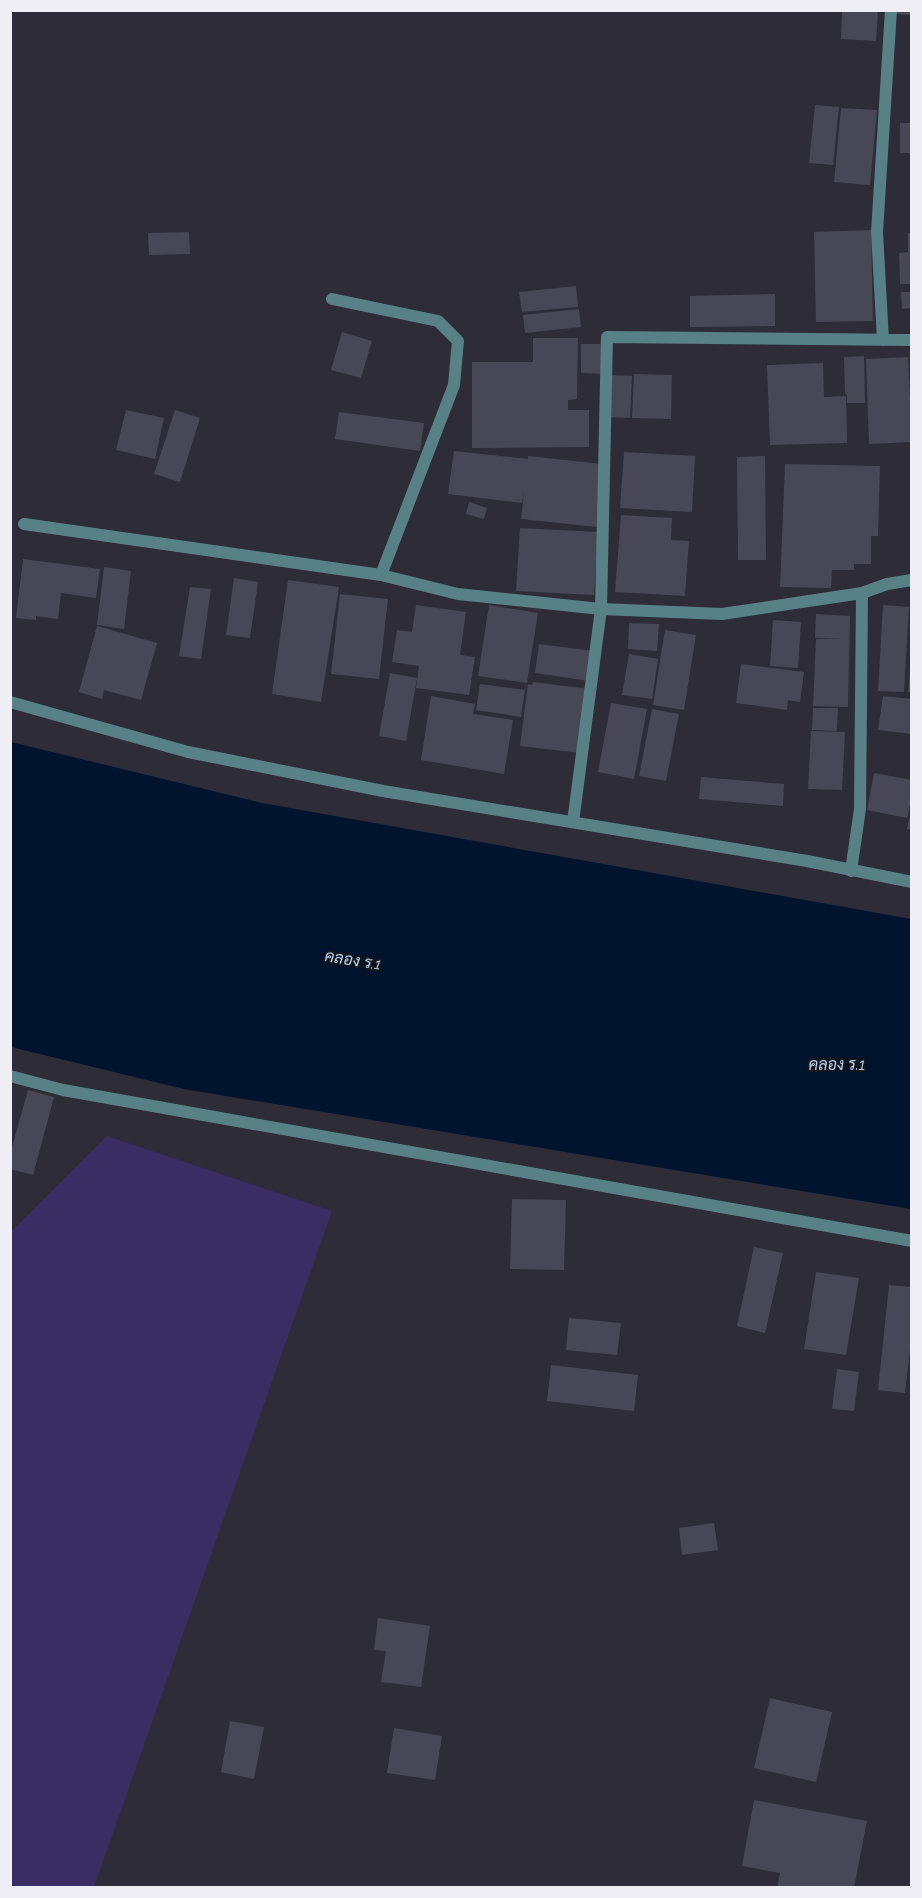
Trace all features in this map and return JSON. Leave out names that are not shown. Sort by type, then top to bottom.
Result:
[{"type":"street","points":[[883,340],[877,231],[891,10]]},
{"type":"street","points":[[332,299],[438,321],[458,341],[454,385],[381,575]]},
{"type":"street","points":[[573,822],[601,609],[607,337],[912,340]]},
{"type":"street","points":[[24,524],[381,575],[458,594],[601,609],[722,614],[862,593],[887,584],[912,580]]},
{"type":"street","points":[[851,871],[860,809],[862,593]]},
{"type":"street","points":[[10,702],[188,752],[383,791],[807,861],[912,882]]},
{"type":"street","points":[[10,1076],[63,1090],[912,1241]]},
{"type":"shaded area","points":[[107,1136],[332,1211],[94,1887],[11,1887],[11,1228],[13,1230]]},
{"type":"water","name":"คลอง ร.1","points":[[11,742],[262,803],[911,919],[911,1209],[184,1089],[11,1047]]},
{"type":"building","points":[[842,10],[878,10],[876,41],[841,39]]},
{"type":"building","points":[[896,10],[912,10],[912,15],[896,14]]},
{"type":"building","points":[[815,105],[839,107],[833,165],[809,163]]},
{"type":"building","points":[[841,108],[877,110],[870,185],[834,182]]},
{"type":"building","points":[[900,123],[912,123],[912,153],[900,153]]},
{"type":"building","points":[[871,230],[873,321],[816,322],[814,232]]},
{"type":"building","points":[[189,232],[190,254],[149,255],[148,233]]},
{"type":"building","points":[[912,232],[912,284],[900,284],[899,253],[908,252],[908,233]]},
{"type":"building","points":[[576,286],[578,307],[522,312],[519,292]]},
{"type":"building","points":[[901,292],[912,292],[912,308],[902,309]]},
{"type":"building","points":[[775,294],[775,326],[690,327],[690,296]]},
{"type":"building","points":[[579,309],[581,327],[525,333],[523,315]]},
{"type":"building","points":[[342,332],[372,341],[361,378],[331,370]]},
{"type":"building","points":[[533,338],[578,338],[577,399],[568,400],[568,410],[589,410],[589,447],[472,448],[472,362],[533,362]]},
{"type":"building","points":[[581,344],[606,344],[605,374],[581,373]]},
{"type":"building","points":[[864,356],[865,403],[847,403],[844,357]]},
{"type":"building","points":[[908,357],[912,442],[869,444],[866,359]]},
{"type":"building","points":[[823,363],[824,397],[846,396],[847,443],[770,445],[767,365]]},
{"type":"building","points":[[634,374],[672,375],[671,419],[632,418]]},
{"type":"building","points":[[608,375],[632,376],[630,418],[606,417]]},
{"type":"building","points":[[126,410],[164,418],[155,459],[116,450]]},
{"type":"building","points":[[175,410],[200,418],[180,482],[154,474]]},
{"type":"building","points":[[339,412],[424,423],[420,451],[335,439]]},
{"type":"building","points":[[454,451],[602,464],[597,527],[521,519],[524,491],[522,503],[448,494]]},
{"type":"building","points":[[624,452],[695,456],[692,512],[620,508]]},
{"type":"building","points":[[765,456],[766,560],[738,560],[737,457]]},
{"type":"building","points":[[785,464],[880,466],[878,536],[871,536],[871,564],[854,564],[854,570],[832,570],[831,588],[780,587]]},
{"type":"building","points":[[469,502],[487,508],[484,519],[466,514]]},
{"type":"building","points":[[621,515],[672,518],[671,540],[689,541],[685,596],[615,592]]},
{"type":"building","points":[[520,528],[598,532],[594,595],[516,591]]},
{"type":"building","points":[[23,559],[100,569],[96,598],[61,593],[58,619],[36,616],[36,620],[16,618]]},
{"type":"building","points":[[104,567],[131,571],[124,629],[97,625]]},
{"type":"building","points":[[234,578],[258,582],[250,638],[226,635]]},
{"type":"building","points":[[288,580],[339,587],[321,702],[272,694]]},
{"type":"building","points":[[190,587],[211,589],[201,659],[179,656]]},
{"type":"building","points":[[340,594],[388,599],[379,679],[331,674]]},
{"type":"building","points":[[416,605],[466,612],[460,655],[475,657],[469,695],[416,688],[419,666],[392,662],[397,630],[412,632]]},
{"type":"building","points":[[489,605],[538,613],[527,683],[478,676]]},
{"type":"building","points":[[883,605],[909,607],[904,692],[878,691]]},
{"type":"building","points":[[816,614],[850,616],[848,707],[813,706],[816,639],[841,639],[815,638]]},
{"type":"building","points":[[773,620],[801,622],[798,668],[770,666]]},
{"type":"building","points":[[629,623],[659,624],[657,651],[628,649]]},
{"type":"building","points":[[97,626],[157,643],[141,700],[104,690],[102,699],[79,692]]},
{"type":"building","points":[[665,630],[696,635],[684,710],[653,705]]},
{"type":"building","points":[[539,644],[594,651],[590,681],[535,673]]},
{"type":"building","points":[[629,654],[658,659],[652,699],[622,695]]},
{"type":"building","points":[[741,664],[804,672],[800,702],[788,700],[787,710],[736,703]]},
{"type":"building","points":[[910,669],[912,669],[912,692],[908,692]]},
{"type":"building","points":[[390,673],[417,678],[406,741],[379,736]]},
{"type":"building","points":[[533,682],[589,689],[581,753],[520,746],[528,684],[532,685]]},
{"type":"building","points":[[480,684],[525,690],[521,717],[476,710]]},
{"type":"building","points":[[431,696],[475,704],[473,714],[513,720],[504,774],[421,760]]},
{"type":"building","points":[[883,696],[912,699],[912,734],[878,730]]},
{"type":"building","points":[[611,703],[647,709],[634,779],[598,772]]},
{"type":"building","points":[[813,708],[838,708],[837,731],[812,730]]},
{"type":"building","points":[[652,709],[679,714],[666,781],[639,776]]},
{"type":"building","points":[[811,731],[845,732],[842,790],[808,789]]},
{"type":"building","points":[[874,773],[912,780],[912,796],[907,818],[867,810]]},
{"type":"building","points":[[701,777],[784,784],[783,806],[699,799]]},
{"type":"building","points":[[912,812],[912,830],[907,829]]},
{"type":"building","points":[[28,1090],[54,1097],[33,1175],[10,1169],[10,1154]]},
{"type":"building","points":[[512,1199],[566,1200],[564,1270],[510,1269]]},
{"type":"building","points":[[754,1247],[783,1253],[765,1333],[737,1326]]},
{"type":"building","points":[[816,1272],[859,1278],[846,1355],[804,1349]]},
{"type":"building","points":[[889,1285],[912,1287],[912,1332],[905,1393],[878,1390]]},
{"type":"building","points":[[569,1318],[621,1323],[617,1355],[566,1350]]},
{"type":"building","points":[[551,1365],[638,1375],[634,1411],[547,1401]]},
{"type":"building","points":[[837,1369],[859,1372],[854,1411],[832,1409]]},
{"type":"building","points":[[714,1523],[718,1550],[682,1555],[679,1528]]},
{"type":"building","points":[[378,1618],[430,1626],[421,1687],[381,1682],[386,1651],[374,1650]]},
{"type":"building","points":[[770,1698],[832,1712],[816,1782],[754,1768]]},
{"type":"building","points":[[230,1721],[264,1727],[254,1779],[221,1772]]},
{"type":"building","points":[[394,1728],[442,1736],[435,1780],[387,1773]]},
{"type":"building","points":[[754,1800],[867,1821],[854,1888],[777,1888],[780,1873],[742,1866]]}]
